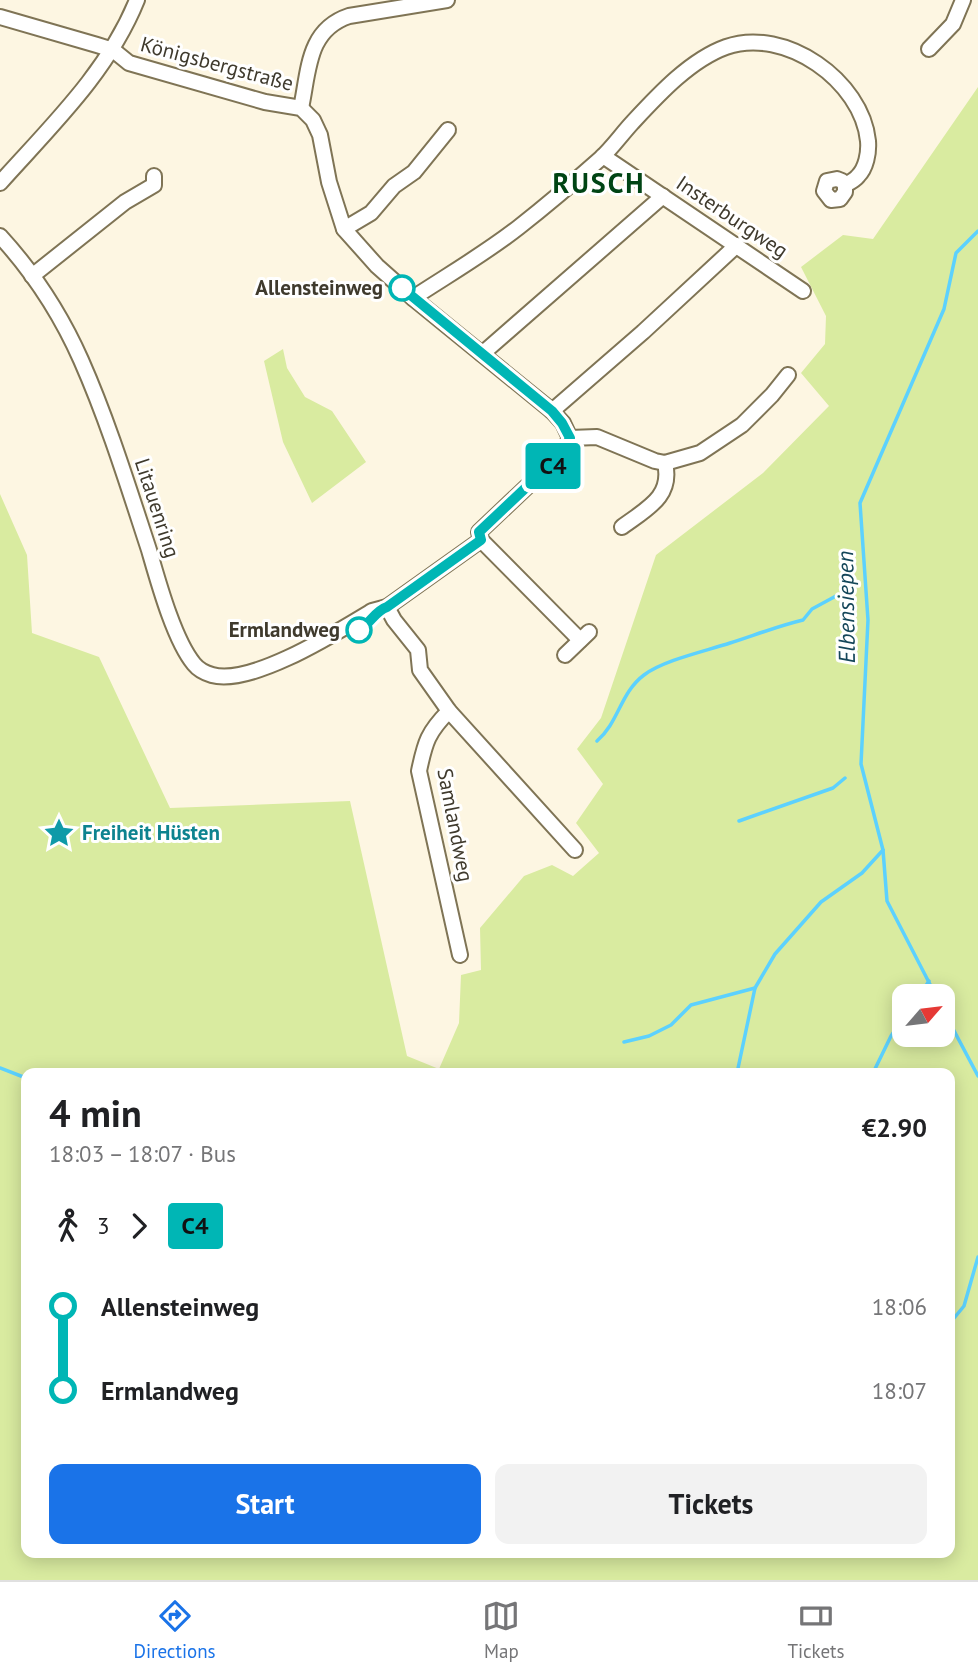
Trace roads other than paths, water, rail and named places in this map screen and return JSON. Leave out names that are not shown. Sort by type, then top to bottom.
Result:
[{"type":"street","points":[[0,183],[82,92],[113,51],[137,0]]},
{"type":"street","points":[[301,108],[315,43],[325,28],[349,16],[447,0]]},
{"type":"street","points":[[929,49],[953,24],[963,0]]},
{"type":"street","name":"Königsbergstraße","points":[[0,17],[113,51],[129,63],[265,102],[301,108],[313,120],[320,135],[329,182],[344,229],[377,265],[413,298],[552,411],[570,438]]},
{"type":"street","points":[[413,298],[517,228],[603,156],[670,86],[707,55],[729,46],[754,42],[782,46],[807,58],[832,77],[848,94],[866,129],[868,146],[867,160],[858,177],[845,185]]},
{"type":"street","points":[[344,229],[371,213],[394,186],[414,172],[448,130]]},
{"type":"street","name":"Insterburgweg","points":[[603,156],[803,291]]},
{"type":"street","points":[[32,276],[125,202],[155,185],[154,176]]},
{"type":"street","points":[[482,354],[663,196]]},
{"type":"street","name":"Litauenring","points":[[0,236],[48,297],[80,359],[111,435],[180,640],[194,664],[212,675],[237,675],[278,662],[335,633],[344,638],[371,622],[383,608],[481,540],[479,532],[534,480],[558,462],[570,438]]},
{"type":"street","points":[[552,411],[737,245]]},
{"type":"street","points":[[570,438],[597,437],[665,463],[700,453],[730,435],[772,395],[788,375]]},
{"type":"street","points":[[622,527],[660,498],[668,476],[665,463]]},
{"type":"street","points":[[481,540],[585,636],[565,654]]},
{"type":"street","points":[[383,608],[418,650],[420,670],[449,711],[575,850]]},
{"type":"street","name":"Samlandweg","points":[[449,711],[433,727],[419,771],[460,956]]},
{"type":"waterway","name":"Elbensiepen","points":[[930,984],[887,901],[883,850],[861,764],[868,620],[860,503],[944,309],[956,253],[978,231]]},
{"type":"waterway","points":[[597,741],[636,682],[652,670],[686,656],[803,620],[812,609],[836,596]]},
{"type":"waterway","points":[[739,821],[833,788],[845,778]]},
{"type":"waterway","points":[[738,1068],[755,988],[775,954],[821,902],[862,873],[883,850]]},
{"type":"waterway","points":[[624,1042],[649,1036],[671,1025],[691,1005],[755,988]]},
{"type":"waterway","points":[[875,1068],[892,1035]]},
{"type":"waterway","name":"Elbensiepen","points":[[956,1035],[978,1076]]},
{"type":"waterway","points":[[0,1068],[21,1076]]},
{"type":"waterway","points":[[955,1317],[964,1306],[978,1257]]},
{"type":"place","name":"Allensteinweg","points":[[402,288]]},
{"type":"place","name":"Ermlandweg","points":[[359,630]]},
{"type":"place","name":"Freiheit Hüsten","points":[[59,833]]},
{"type":"district","name":"RUSCH","points":[[599,183]]}]
